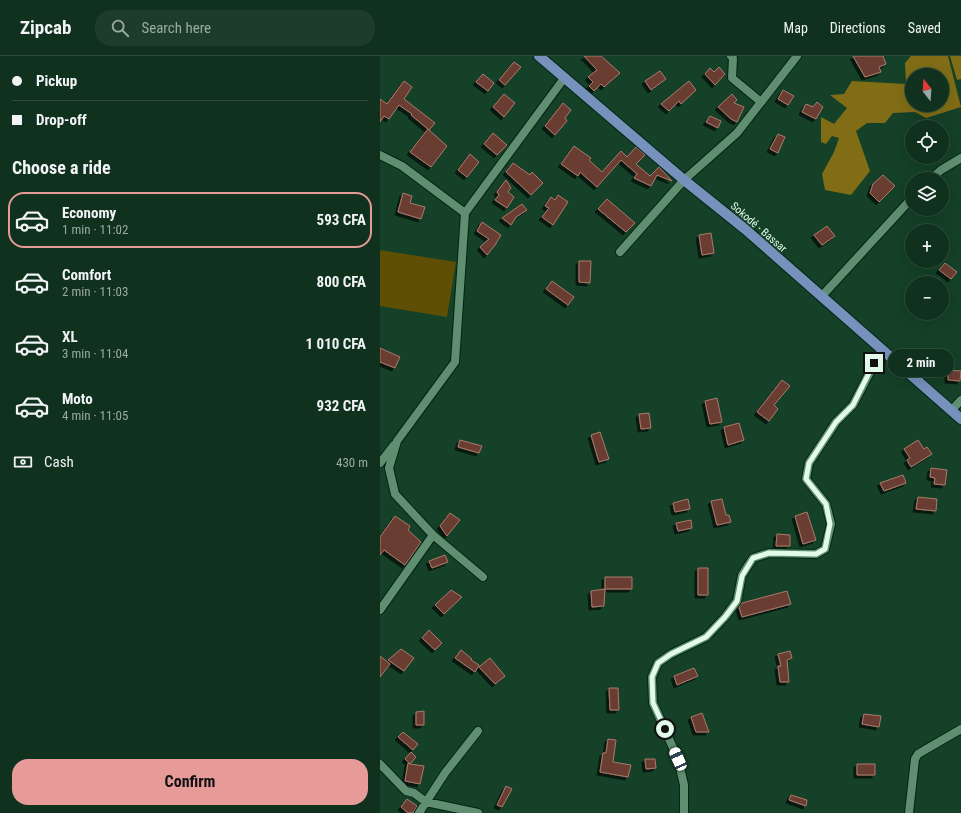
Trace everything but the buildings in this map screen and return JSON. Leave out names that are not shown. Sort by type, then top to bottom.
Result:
[{"type":"main road","name":"Sokodé - Bassar","points":[[540,56],[684,180],[745,229],[961,419]]},
{"type":"street","points":[[732,56],[734,58],[732,78],[761,102]]},
{"type":"street","points":[[620,252],[684,180],[736,133],[797,56]]},
{"type":"street","points":[[380,464],[455,362],[465,213],[565,77]]},
{"type":"street","points":[[380,155],[402,166],[465,213]]},
{"type":"street","points":[[939,172],[961,158]]},
{"type":"street","points":[[821,297],[905,206]]},
{"type":"street","points":[[684,813],[684,784],[678,759],[653,703],[652,677],[658,663],[671,654],[706,637],[725,617],[737,601],[742,576],[753,558],[769,553],[816,554],[825,549],[830,524],[826,504],[806,479],[809,463],[836,422],[853,405],[882,349]]},
{"type":"street","points":[[951,411],[961,400]]},
{"type":"street","points":[[397,441],[389,468],[395,494],[433,535],[483,577]]},
{"type":"street","points":[[380,610],[433,535]]},
{"type":"street","points":[[909,813],[915,759],[918,754],[961,729]]},
{"type":"street","points":[[419,813],[445,773],[478,731]]},
{"type":"street","points":[[380,764],[406,791],[414,793],[426,802],[478,813]]},
{"type":"shaded area","points":[[911,56],[948,56],[961,107],[949,111],[949,68],[905,68],[905,63]]},
{"type":"shaded area","points":[[950,56],[961,56],[961,79],[957,80]]},
{"type":"shaded area","points":[[852,81],[905,84],[905,112],[915,112],[893,113],[885,123],[867,123],[856,131],[870,171],[851,195],[825,190],[822,174],[834,152],[839,138],[832,136],[826,144],[821,142],[821,117],[834,124],[847,108],[830,95],[844,94]]},
{"type":"shaded area","points":[[915,112],[945,112],[926,118]]},
{"type":"shaded area","points":[[380,250],[456,262],[447,317],[380,306]]},
{"type":"route","points":[[665,729],[653,703],[652,677],[658,663],[671,654],[706,637],[725,617],[737,601],[742,576],[753,558],[769,553],[816,554],[825,549],[830,524],[826,504],[806,479],[809,463],[836,422],[853,405],[874,363]]}]
